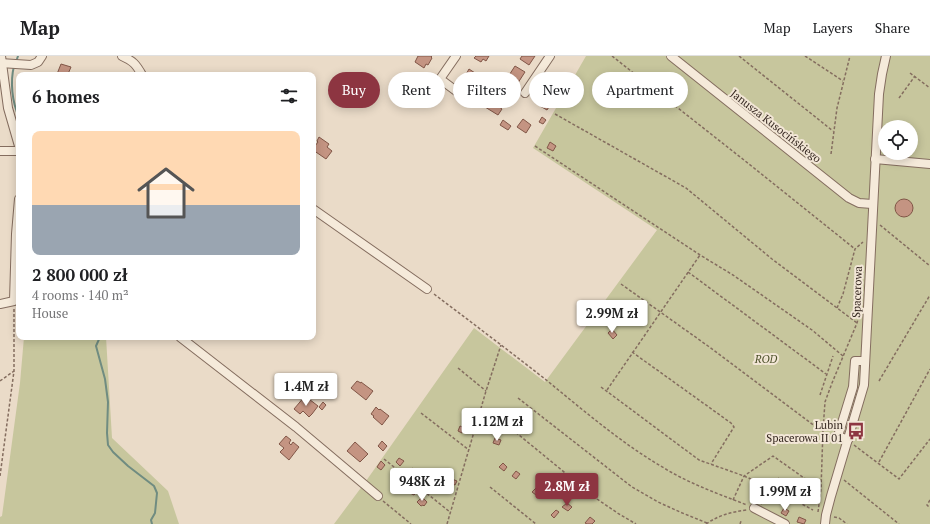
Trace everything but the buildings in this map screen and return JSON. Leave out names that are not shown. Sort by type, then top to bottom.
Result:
[{"type":"street","points":[[16,136],[8,108],[1,61],[32,65],[38,62],[42,56]]},
{"type":"street","points":[[122,56],[131,60],[140,72]]},
{"type":"street","points":[[453,89],[440,79],[456,56]]},
{"type":"street","points":[[525,93],[550,56]]},
{"type":"street","name":"Janusza Kusocińskiego","points":[[671,56],[850,198],[859,203],[872,204]]},
{"type":"street","name":"Spacerowa","points":[[825,524],[822,516],[836,479],[863,392],[866,361],[878,94],[886,56]]},
{"type":"street","points":[[0,151],[16,151]]},
{"type":"street","points":[[875,159],[930,164]]},
{"type":"street","points":[[316,211],[427,289]]},
{"type":"street","points":[[0,304],[14,301],[16,257]]},
{"type":"street","points":[[184,340],[296,427],[378,496]]},
{"type":"street","points":[[754,508],[785,524]]},
{"type":"path","points":[[612,56],[855,250]]},
{"type":"path","points":[[739,56],[833,131]]},
{"type":"path","points":[[805,56],[843,81]]},
{"type":"path","points":[[831,154],[837,108],[850,56]]},
{"type":"path","points":[[910,73],[930,88]]},
{"type":"path","points":[[899,98],[916,76]]},
{"type":"path","points":[[555,114],[686,188],[772,258],[857,323]]},
{"type":"path","points":[[535,146],[700,255],[733,275],[812,330],[843,356]]},
{"type":"path","points":[[872,220],[930,266]]},
{"type":"path","points":[[837,308],[843,294],[855,250],[864,242],[863,249]]},
{"type":"path","points":[[606,390],[700,255]]},
{"type":"path","points":[[688,272],[826,374]]},
{"type":"path","points":[[621,284],[816,427],[823,430]]},
{"type":"path","points":[[427,289],[640,454],[688,482],[754,508]]},
{"type":"path","points":[[879,381],[930,295]]},
{"type":"path","points":[[0,476],[14,371],[14,301]]},
{"type":"path","points":[[847,524],[840,518],[822,516],[820,489],[823,430],[825,402],[860,314]]},
{"type":"path","points":[[447,524],[486,390],[501,345]]},
{"type":"path","points":[[632,352],[731,423],[734,427],[711,464]]},
{"type":"path","points":[[820,396],[832,356]]},
{"type":"path","points":[[458,368],[486,390]]},
{"type":"path","points":[[879,463],[930,369]]},
{"type":"path","points":[[0,381],[14,371]]},
{"type":"path","points":[[601,387],[699,460],[744,476],[774,489],[813,510]]},
{"type":"path","points":[[518,398],[632,486],[658,502],[707,523],[730,512],[754,508]]},
{"type":"path","points":[[421,413],[468,450]]},
{"type":"path","points":[[508,426],[597,498],[618,514],[636,524]]},
{"type":"path","points":[[848,440],[899,479],[930,439]]},
{"type":"path","points":[[733,500],[744,476],[773,456],[814,485]]},
{"type":"path","points":[[384,459],[450,512]]},
{"type":"path","points":[[836,479],[845,480],[899,524]]},
{"type":"path","points":[[490,487],[536,524]]},
{"type":"path","points":[[378,496],[411,524]]},
{"type":"path","points":[[930,500],[927,505],[930,508]]},
{"type":"green space","name":"ROD","points":[[586,56],[930,56],[930,524],[334,524],[474,328],[545,382],[657,230],[533,148],[556,108],[584,108],[584,72],[577,72]]},
{"type":"green space","points":[[24,340],[106,340],[112,438],[168,491],[179,524],[0,524],[20,383]]},
{"type":"waterway","points":[[14,66],[12,92],[16,108]]},
{"type":"waterway","points":[[99,340],[96,346],[105,379],[108,402],[108,445],[113,452],[128,466],[154,486],[157,493],[155,513],[151,520],[152,524]]},
{"type":"place","name":"Lubin Spacerowa II 01","points":[[856,431]]}]
